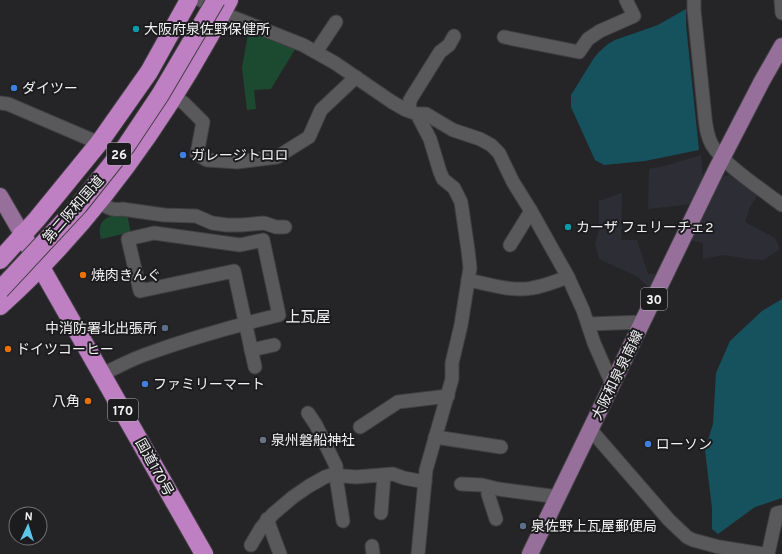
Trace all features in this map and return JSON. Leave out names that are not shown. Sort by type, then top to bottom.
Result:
[{"type":"highway","name":"26","points":[[0,260],[37,219],[99,143],[149,72],[189,0]]},
{"type":"highway","name":"第二阪和国道","points":[[0,275],[56,214],[118,138],[167,62],[202,0]]},
{"type":"highway","name":"26","points":[[0,306],[41,267],[98,201],[130,160],[173,97],[203,49],[222,4]]},
{"type":"highway","name":"第二阪和国道","points":[[0,290],[79,205],[126,146],[222,4]]},
{"type":"highway","name":"国道170号","points":[[22,234],[204,554]]},
{"type":"main road","name":"大阪和泉泉南線","points":[[530,554],[722,157],[762,80],[782,46]]},
{"type":"main road","points":[[0,196],[22,234]]},
{"type":"street","points":[[202,0],[222,4],[303,45],[356,77],[392,102],[413,112],[426,114],[452,130],[480,139],[491,145],[499,153],[513,182],[568,277],[583,310],[594,343],[612,384]]},
{"type":"street","points":[[504,37],[579,52],[588,39],[594,35],[634,16],[626,0]]},
{"type":"street","points":[[694,0],[707,132],[711,144],[730,166],[782,205]]},
{"type":"street","points":[[781,0],[782,13]]},
{"type":"street","points":[[316,52],[336,22]]},
{"type":"street","points":[[418,554],[426,470],[452,379],[452,363],[461,325],[470,268],[460,202],[454,188],[443,179],[430,139],[413,112],[410,100],[436,69],[440,52],[449,45],[454,36]]},
{"type":"street","points":[[173,97],[184,103],[203,122],[201,141],[197,154],[207,160],[237,162],[277,157],[309,137],[320,110],[356,77]]},
{"type":"street","points":[[0,103],[8,104],[99,143]]},
{"type":"street","points":[[98,201],[107,208],[116,210],[122,209],[164,215],[196,216],[212,222],[227,225],[264,223],[276,227],[285,227]]},
{"type":"street","points":[[510,245],[531,211]]},
{"type":"street","points":[[102,374],[143,355],[246,324],[279,315],[263,240],[240,245],[154,234],[128,239],[140,291],[234,271],[246,324],[254,367]]},
{"type":"street","points":[[468,280],[516,289],[544,286],[568,277]]},
{"type":"street","points":[[588,324],[643,322]]},
{"type":"street","points":[[251,350],[274,345]]},
{"type":"street","points":[[360,427],[398,402],[448,396]]},
{"type":"street","points":[[308,413],[316,425],[336,466],[343,521]]},
{"type":"street","points":[[590,429],[680,532],[693,540],[720,550],[763,554]]},
{"type":"street","points":[[435,437],[501,446]]},
{"type":"street","points":[[251,545],[267,519],[293,497],[325,477],[336,475],[356,477],[393,474],[404,478],[425,482]]},
{"type":"street","points":[[381,514],[384,475]]},
{"type":"street","points":[[461,484],[482,485],[551,496],[557,499]]},
{"type":"street","points":[[489,487],[488,494],[496,519]]},
{"type":"street","points":[[768,554],[777,513],[782,512]]},
{"type":"street","points":[[267,519],[276,552]]},
{"type":"shaded area","points":[[701,155],[703,180],[691,204],[648,209],[649,169]]},
{"type":"shaded area","points":[[729,175],[757,196],[750,207],[745,222],[775,238],[780,249],[764,260],[723,255],[703,259],[703,243],[690,240],[720,178]]},
{"type":"shaded area","points":[[622,193],[621,240],[637,240],[648,274],[658,274],[650,289],[638,277],[599,259],[595,243],[599,229],[599,201]]},
{"type":"green space","points":[[249,28],[297,46],[271,89],[254,90],[256,109],[247,110],[242,68]]},
{"type":"green space","points":[[127,213],[131,234],[123,236],[123,234],[101,239],[100,227],[104,220],[108,217]]},
{"type":"water","points":[[686,9],[686,25],[699,150],[645,161],[604,165],[595,160],[571,107],[571,95],[594,58],[608,44],[615,40],[658,25]]},
{"type":"water","points":[[782,299],[782,498],[755,507],[718,534],[712,529],[712,508],[705,450],[713,424],[716,373],[730,341],[762,311]]},
{"type":"place","name":"大阪府泉佐野保健所","points":[[136,29]]},
{"type":"place","name":"ダイツー","points":[[14,88]]},
{"type":"place","name":"ガレージトロロ","points":[[183,155]]},
{"type":"place","name":"カーザ フェリーチェ2","points":[[568,227]]},
{"type":"place","name":"焼肉きんぐ","points":[[83,275]]},
{"type":"place","name":"中消防署北出張所","points":[[165,328]]},
{"type":"place","name":"ドイツコーヒー","points":[[8,349]]},
{"type":"place","name":"ファミリーマート","points":[[145,384]]},
{"type":"place","name":"八角","points":[[88,401]]},
{"type":"place","name":"泉州磐船神社","points":[[263,440]]},
{"type":"place","name":"ローソン","points":[[648,444]]},
{"type":"place","name":"泉佐野上瓦屋郵便局","points":[[523,526]]},
{"type":"district","name":"上瓦屋","points":[[308,317]]}]
